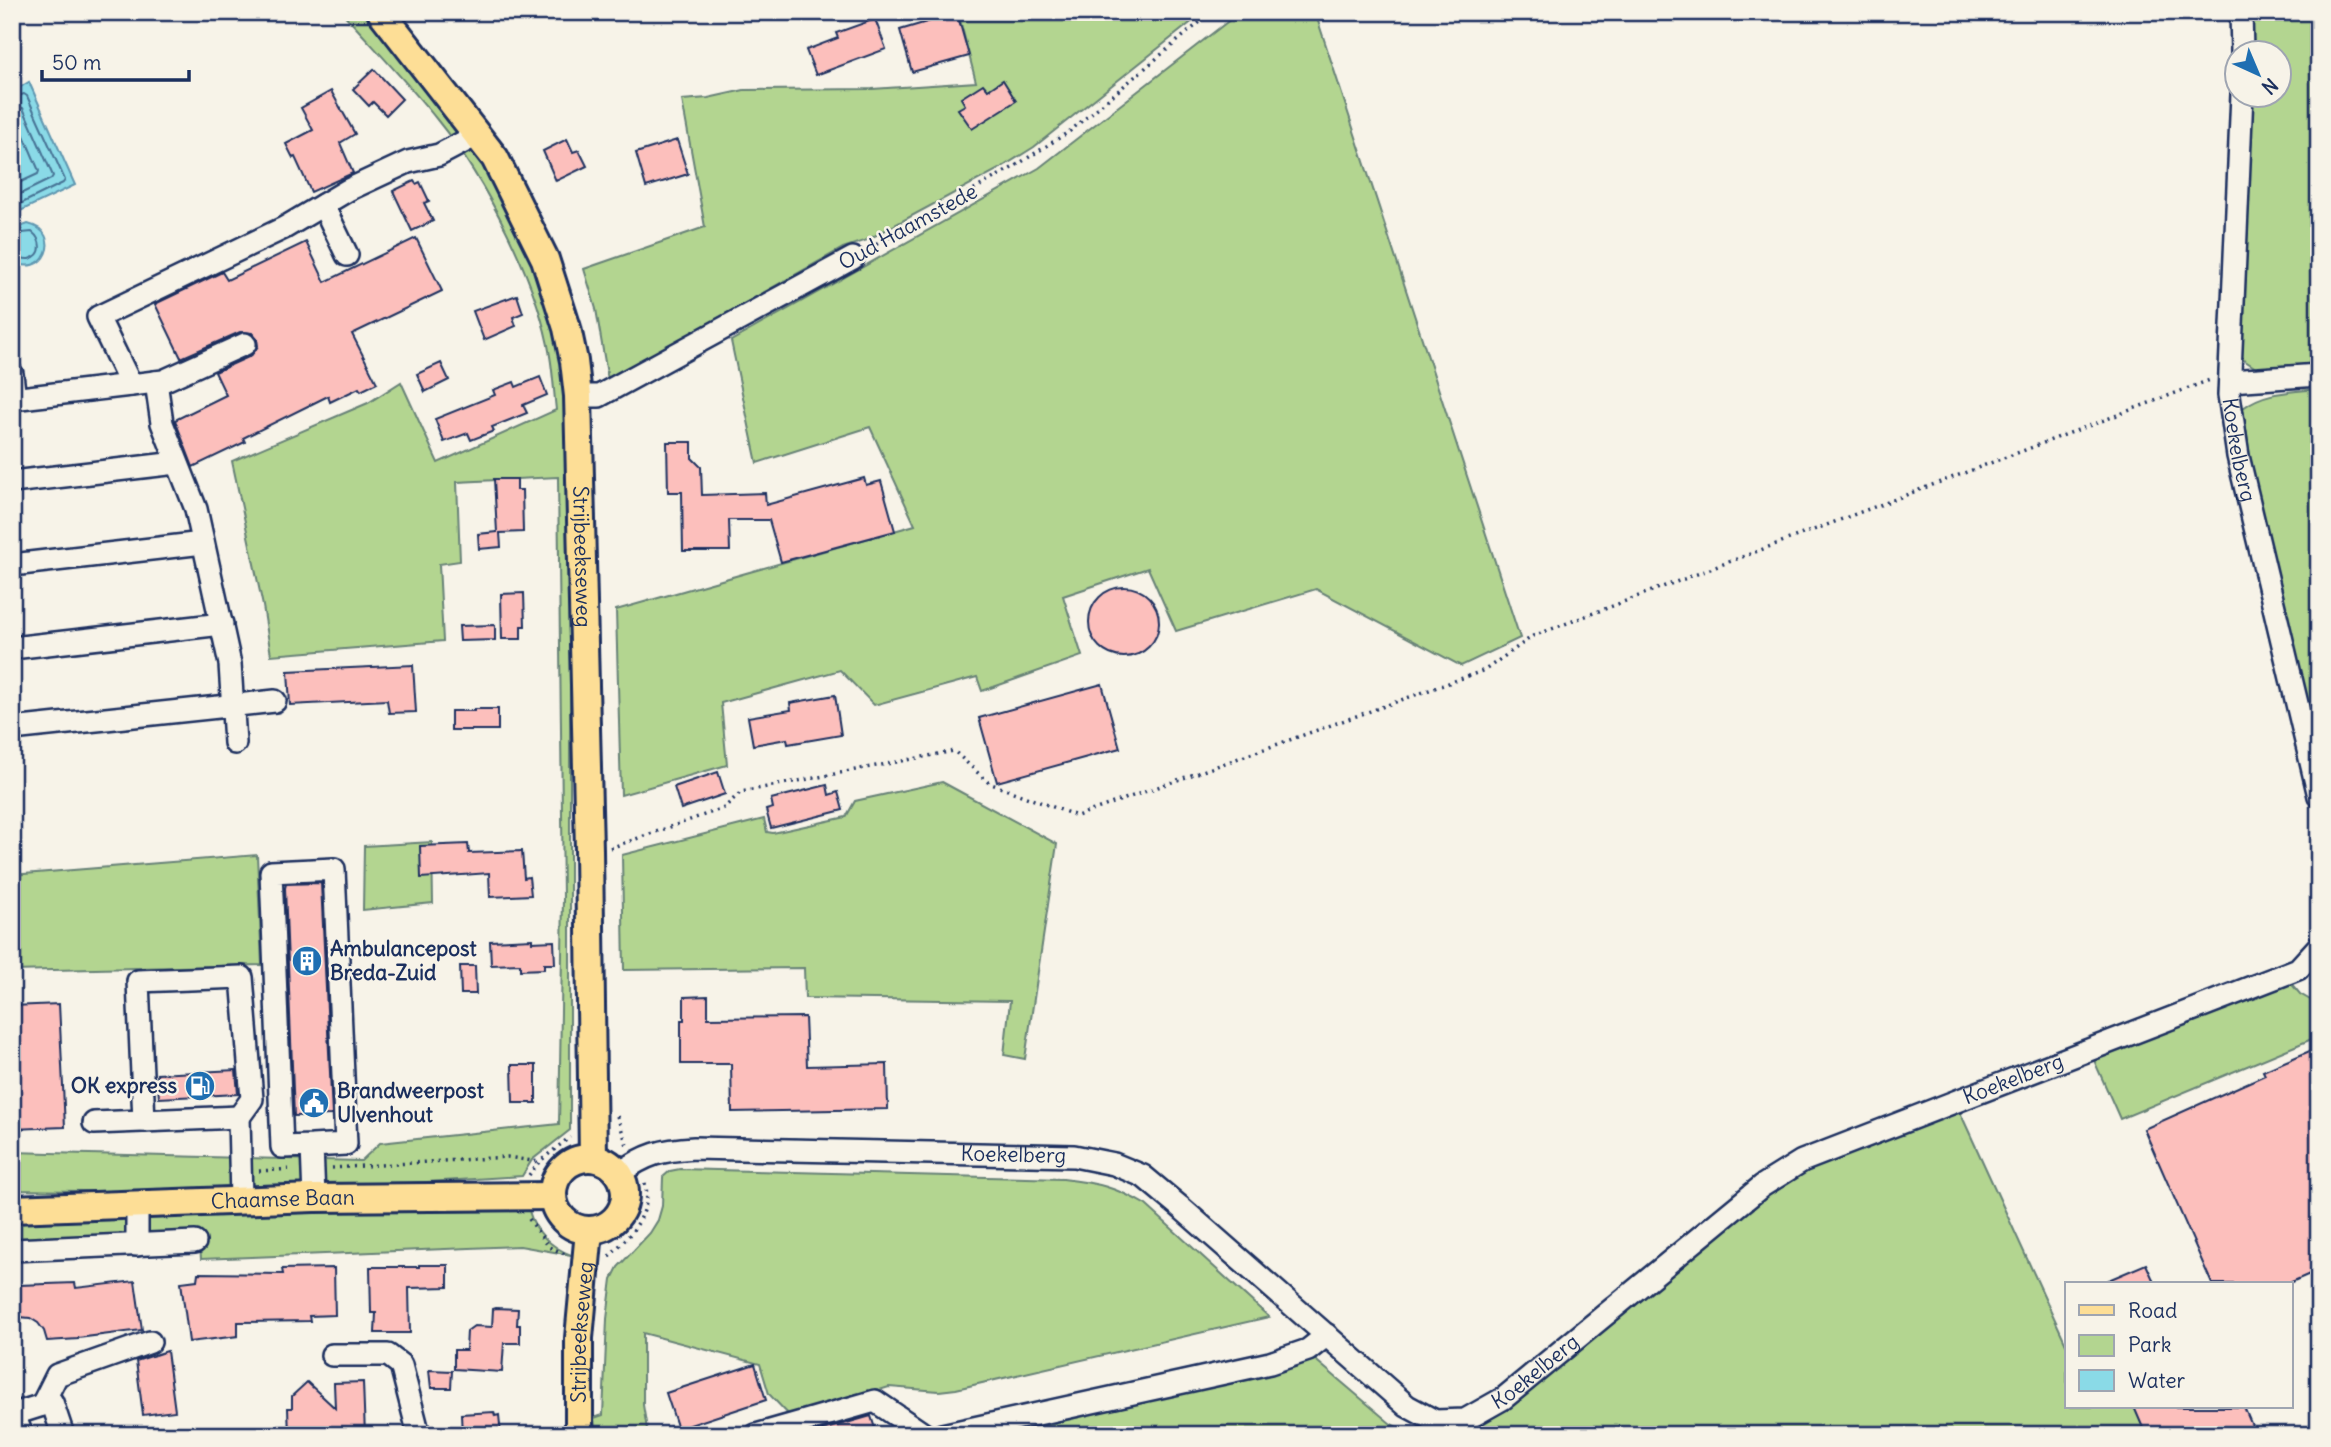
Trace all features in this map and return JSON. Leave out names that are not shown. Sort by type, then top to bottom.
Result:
[{"type":"main road","name":"Strijbeekseweg","points":[[381,12],[495,159],[545,259],[567,328],[574,361],[578,396],[589,850],[593,1157]]},
{"type":"main road","points":[[593,1157],[628,1166],[626,1198],[622,1211],[614,1222],[589,1231],[575,1228],[564,1220],[556,1209],[554,1183],[569,1163],[593,1157]]},
{"type":"main road","name":"Chaamse Baan","points":[[12,1209],[314,1198],[553,1196]]},
{"type":"main road","name":"Strijbeekseweg","points":[[579,1435],[579,1338],[589,1231]]},
{"type":"street","points":[[2241,12],[2242,38]]},
{"type":"street","name":"Koekelberg","points":[[2241,108],[2230,381],[2238,456],[2319,796]]},
{"type":"street","points":[[131,385],[98,317],[284,229],[348,190],[408,162],[439,155],[477,135]]},
{"type":"street","points":[[323,205],[347,255]]},
{"type":"street","name":"Oud Haamstede","points":[[578,396],[599,396],[853,258]]},
{"type":"street","points":[[12,374],[14,399],[156,382],[245,344]]},
{"type":"street","points":[[2230,381],[2319,376]]},
{"type":"street","points":[[156,382],[162,423],[196,509],[222,624],[230,664],[236,743]]},
{"type":"street","points":[[12,482],[177,463]]},
{"type":"street","points":[[12,565],[204,543]]},
{"type":"street","points":[[12,648],[222,624]]},
{"type":"street","points":[[12,729],[275,701]]},
{"type":"street","points":[[334,869],[346,1144],[312,1146],[282,1147],[265,933],[271,872],[334,869]]},
{"type":"street","name":"Koekelberg","points":[[628,1166],[662,1150],[694,1149],[1074,1156],[1114,1164],[1143,1176],[1407,1405],[1435,1421],[1465,1420],[1504,1398],[1762,1186],[1802,1161],[2298,969],[2319,946]]},
{"type":"street","points":[[144,1121],[138,981],[242,977],[252,1099],[239,1116],[241,1200]]},
{"type":"street","points":[[94,1123],[239,1116]]},
{"type":"street","points":[[312,1146],[314,1198]]},
{"type":"street","points":[[137,1204],[137,1245]]},
{"type":"street","points":[[12,1250],[195,1242]]},
{"type":"street","points":[[942,1435],[1270,1363],[1308,1350],[1326,1335]]},
{"type":"street","points":[[42,1405],[57,1374],[150,1342]]},
{"type":"street","points":[[332,1355],[388,1355],[401,1365],[419,1435]]},
{"type":"street","points":[[756,1435],[875,1401],[925,1435]]},
{"type":"street","points":[[22,1435],[13,1412],[52,1402],[63,1435]]},
{"type":"path","name":"Oud Haamstede","points":[[853,258],[1012,168],[1070,131],[1212,12]]},
{"type":"path","points":[[589,850],[610,848],[724,808],[741,792],[954,751],[989,783],[1077,816],[1485,670],[1533,636],[2207,380],[2230,381]]},
{"type":"path","name":"Chaamse Baan","points":[[240,1171],[507,1157],[539,1162]]},
{"type":"path","name":"Strijbeekseweg","points":[[608,1257],[638,1225],[645,1212],[647,1188],[628,1166]]},
{"type":"green space","points":[[342,12],[364,12],[487,168],[516,224],[547,301],[562,349],[570,441],[570,1130],[532,1160],[522,1176],[332,1188],[154,1192],[12,1190],[12,1152],[361,1161],[380,1143],[559,1124],[563,898],[558,477],[457,482],[460,561],[439,564],[443,641],[271,655],[232,461],[368,403],[401,382],[438,463],[556,410],[544,327],[522,264],[491,201],[438,121]]},
{"type":"green space","points":[[958,12],[1204,12],[1034,147],[999,169],[867,240],[843,248],[608,380],[596,309],[584,269],[705,227],[682,100],[708,98],[744,90],[872,89],[976,82]]},
{"type":"green space","points":[[1240,12],[1315,12],[1520,638],[1461,666],[1316,589],[1176,631],[1148,568],[1063,596],[1082,656],[982,691],[977,677],[874,705],[840,670],[721,703],[727,765],[621,795],[616,610],[915,525],[870,427],[757,463],[731,341],[1039,168]]},
{"type":"green space","points":[[2250,12],[2319,12],[2319,365],[2292,365],[2259,370],[2239,357],[2252,108],[2292,108],[2292,38],[2252,38]]},
{"type":"green space","points":[[2319,389],[2319,754],[2250,457],[2243,408],[2270,395]]},
{"type":"green space","points":[[942,782],[1057,844],[1025,1059],[1004,1055],[1010,1001],[805,998],[804,968],[624,970],[622,855],[764,819],[767,832],[773,833],[846,817],[855,801]]},
{"type":"green space","points":[[432,842],[433,903],[363,910],[364,846]]},
{"type":"green space","points":[[257,855],[262,965],[12,971],[12,875]]},
{"type":"green space","points":[[2289,981],[2300,994],[2319,1005],[2319,1036],[2120,1119],[2093,1058]]},
{"type":"green space","points":[[1959,1110],[2065,1342],[2065,1408],[2238,1408],[2252,1435],[1447,1435],[1481,1424],[1502,1409],[1787,1177]]},
{"type":"green space","points":[[680,1169],[1063,1179],[1096,1184],[1146,1205],[1269,1317],[956,1389],[939,1391],[889,1387],[791,1417],[769,1394],[760,1364],[643,1333],[643,1405],[648,1435],[596,1435],[594,1418],[603,1415],[607,1319],[612,1279],[618,1267],[650,1233],[658,1220],[662,1206],[663,1177],[670,1171]]},
{"type":"green space","points":[[529,1211],[535,1226],[545,1238],[571,1255],[520,1246],[201,1259],[199,1233],[149,1236],[147,1216],[290,1212]]},
{"type":"green space","points":[[129,1217],[128,1238],[12,1241],[12,1222]]},
{"type":"green space","points":[[1312,1357],[1391,1424],[1412,1435],[1009,1435]]},
{"type":"water","points":[[29,82],[75,185],[12,215],[12,92]]},
{"type":"water","points":[[28,224],[39,229],[45,236],[47,245],[46,253],[40,260],[33,265],[23,265],[12,260],[12,230]]},
{"type":"building","points":[[957,13],[969,56],[912,72],[900,30]]},
{"type":"building","points":[[875,19],[886,49],[816,75],[806,50],[838,38],[836,33]]},
{"type":"building","points":[[374,69],[402,99],[386,115],[373,102],[369,106],[353,89]]},
{"type":"building","points":[[1003,80],[1016,101],[972,129],[958,109],[965,105],[961,98],[983,84],[988,90]]},
{"type":"building","points":[[331,91],[355,134],[340,143],[353,173],[311,192],[286,144],[313,130],[301,108]]},
{"type":"building","points":[[567,139],[573,152],[579,150],[587,166],[556,181],[543,151]]},
{"type":"building","points":[[677,140],[688,174],[646,187],[636,153]]},
{"type":"building","points":[[414,181],[416,184],[420,182],[429,201],[424,203],[433,221],[412,231],[393,191]]},
{"type":"building","points":[[416,238],[442,291],[352,334],[377,383],[361,391],[359,388],[330,402],[328,396],[243,438],[245,442],[193,467],[175,420],[226,395],[215,372],[251,356],[258,346],[257,339],[252,333],[240,332],[181,358],[155,304],[222,272],[227,280],[306,242],[325,282]]},
{"type":"building","points":[[517,295],[523,313],[513,317],[516,326],[484,340],[473,311]]},
{"type":"building","points":[[441,363],[449,380],[425,392],[417,374]]},
{"type":"building","points":[[540,377],[547,395],[523,405],[527,413],[492,427],[494,431],[471,440],[468,433],[444,442],[435,419],[495,395],[493,390],[514,382],[516,387]]},
{"type":"building","points":[[667,442],[692,442],[692,458],[701,467],[702,495],[765,493],[766,505],[864,478],[866,485],[881,481],[895,531],[781,562],[769,520],[729,520],[730,551],[683,551],[682,492],[668,492]]},
{"type":"building","points":[[494,479],[517,479],[517,490],[522,490],[523,532],[500,533],[501,547],[479,549],[478,534],[497,532]]},
{"type":"building","points":[[1124,587],[1149,597],[1159,622],[1149,647],[1124,657],[1099,647],[1089,622],[1099,597]]},
{"type":"building","points":[[524,593],[525,626],[521,626],[521,639],[502,639],[501,594]]},
{"type":"building","points":[[495,625],[495,640],[460,641],[459,626]]},
{"type":"building","points":[[413,665],[416,712],[389,713],[387,700],[290,705],[288,671]]},
{"type":"building","points":[[1102,684],[1120,748],[997,782],[979,718]]},
{"type":"building","points":[[835,695],[841,735],[788,744],[787,739],[753,745],[748,717],[791,710],[790,703]]},
{"type":"building","points":[[498,709],[498,730],[451,730],[451,711]]},
{"type":"building","points":[[718,772],[725,794],[681,809],[674,787]]},
{"type":"building","points":[[827,785],[829,795],[838,792],[843,810],[771,828],[766,810],[773,808],[771,799]]},
{"type":"building","points":[[468,844],[469,853],[522,851],[524,878],[529,877],[531,895],[490,897],[489,873],[421,878],[420,846]]},
{"type":"building","name":"Ambulancepost Breda-Zuid","points":[[321,883],[332,1115],[294,1116],[285,888],[286,884]]},
{"type":"building","points":[[532,939],[532,942],[554,941],[555,964],[544,964],[544,969],[520,970],[520,964],[491,965],[490,941]]},
{"type":"building","points":[[460,966],[475,966],[476,994],[461,994]]},
{"type":"building","points":[[708,996],[708,1018],[805,1017],[807,1066],[887,1064],[888,1109],[732,1112],[731,1064],[681,1064],[684,997]]},
{"type":"building","points":[[59,1004],[65,1127],[12,1129],[12,1006]]},
{"type":"building","points":[[2319,1047],[2319,1270],[2292,1282],[2211,1282],[2144,1129],[2265,1075],[2263,1071]]},
{"type":"building","points":[[512,1065],[536,1065],[536,1103],[513,1103]]},
{"type":"building","points":[[236,1070],[238,1094],[159,1098],[157,1074]]},
{"type":"building","points":[[2146,1264],[2154,1282],[2104,1282]]},
{"type":"building","points":[[448,1265],[448,1287],[409,1288],[410,1333],[375,1333],[376,1313],[371,1313],[370,1267]]},
{"type":"building","points":[[334,1268],[335,1315],[309,1316],[310,1321],[238,1322],[238,1336],[189,1342],[181,1282],[197,1280],[198,1273],[283,1274],[282,1269]]},
{"type":"building","points":[[135,1281],[142,1330],[47,1341],[38,1323],[30,1318],[20,1317],[19,1285],[75,1283],[76,1288]]},
{"type":"building","points":[[493,1309],[518,1309],[517,1325],[520,1325],[520,1343],[504,1343],[502,1372],[454,1369],[454,1350],[466,1350],[467,1331],[474,1326],[492,1327]]},
{"type":"building","points":[[167,1351],[175,1411],[143,1415],[136,1361]]},
{"type":"building","points":[[755,1364],[766,1400],[678,1429],[666,1393]]},
{"type":"building","points":[[429,1370],[452,1371],[451,1388],[431,1388]]},
{"type":"building","points":[[307,1382],[335,1408],[334,1383],[363,1382],[365,1435],[354,1435],[351,1432],[289,1435],[288,1408],[292,1408],[292,1396]]},
{"type":"building","points":[[2134,1408],[2244,1408],[2256,1435],[2146,1435]]},
{"type":"building","points":[[494,1412],[495,1416],[499,1415],[501,1435],[462,1435],[461,1414]]},
{"type":"building","points":[[871,1416],[877,1435],[805,1435]]},
{"type":"place","name":"Ambulancepost Breda-Zuid","points":[[307,961]]},
{"type":"place","name":"OK express","points":[[200,1086]]},
{"type":"place","name":"Brandweerpost Ulvenhout","points":[[314,1103]]}]
